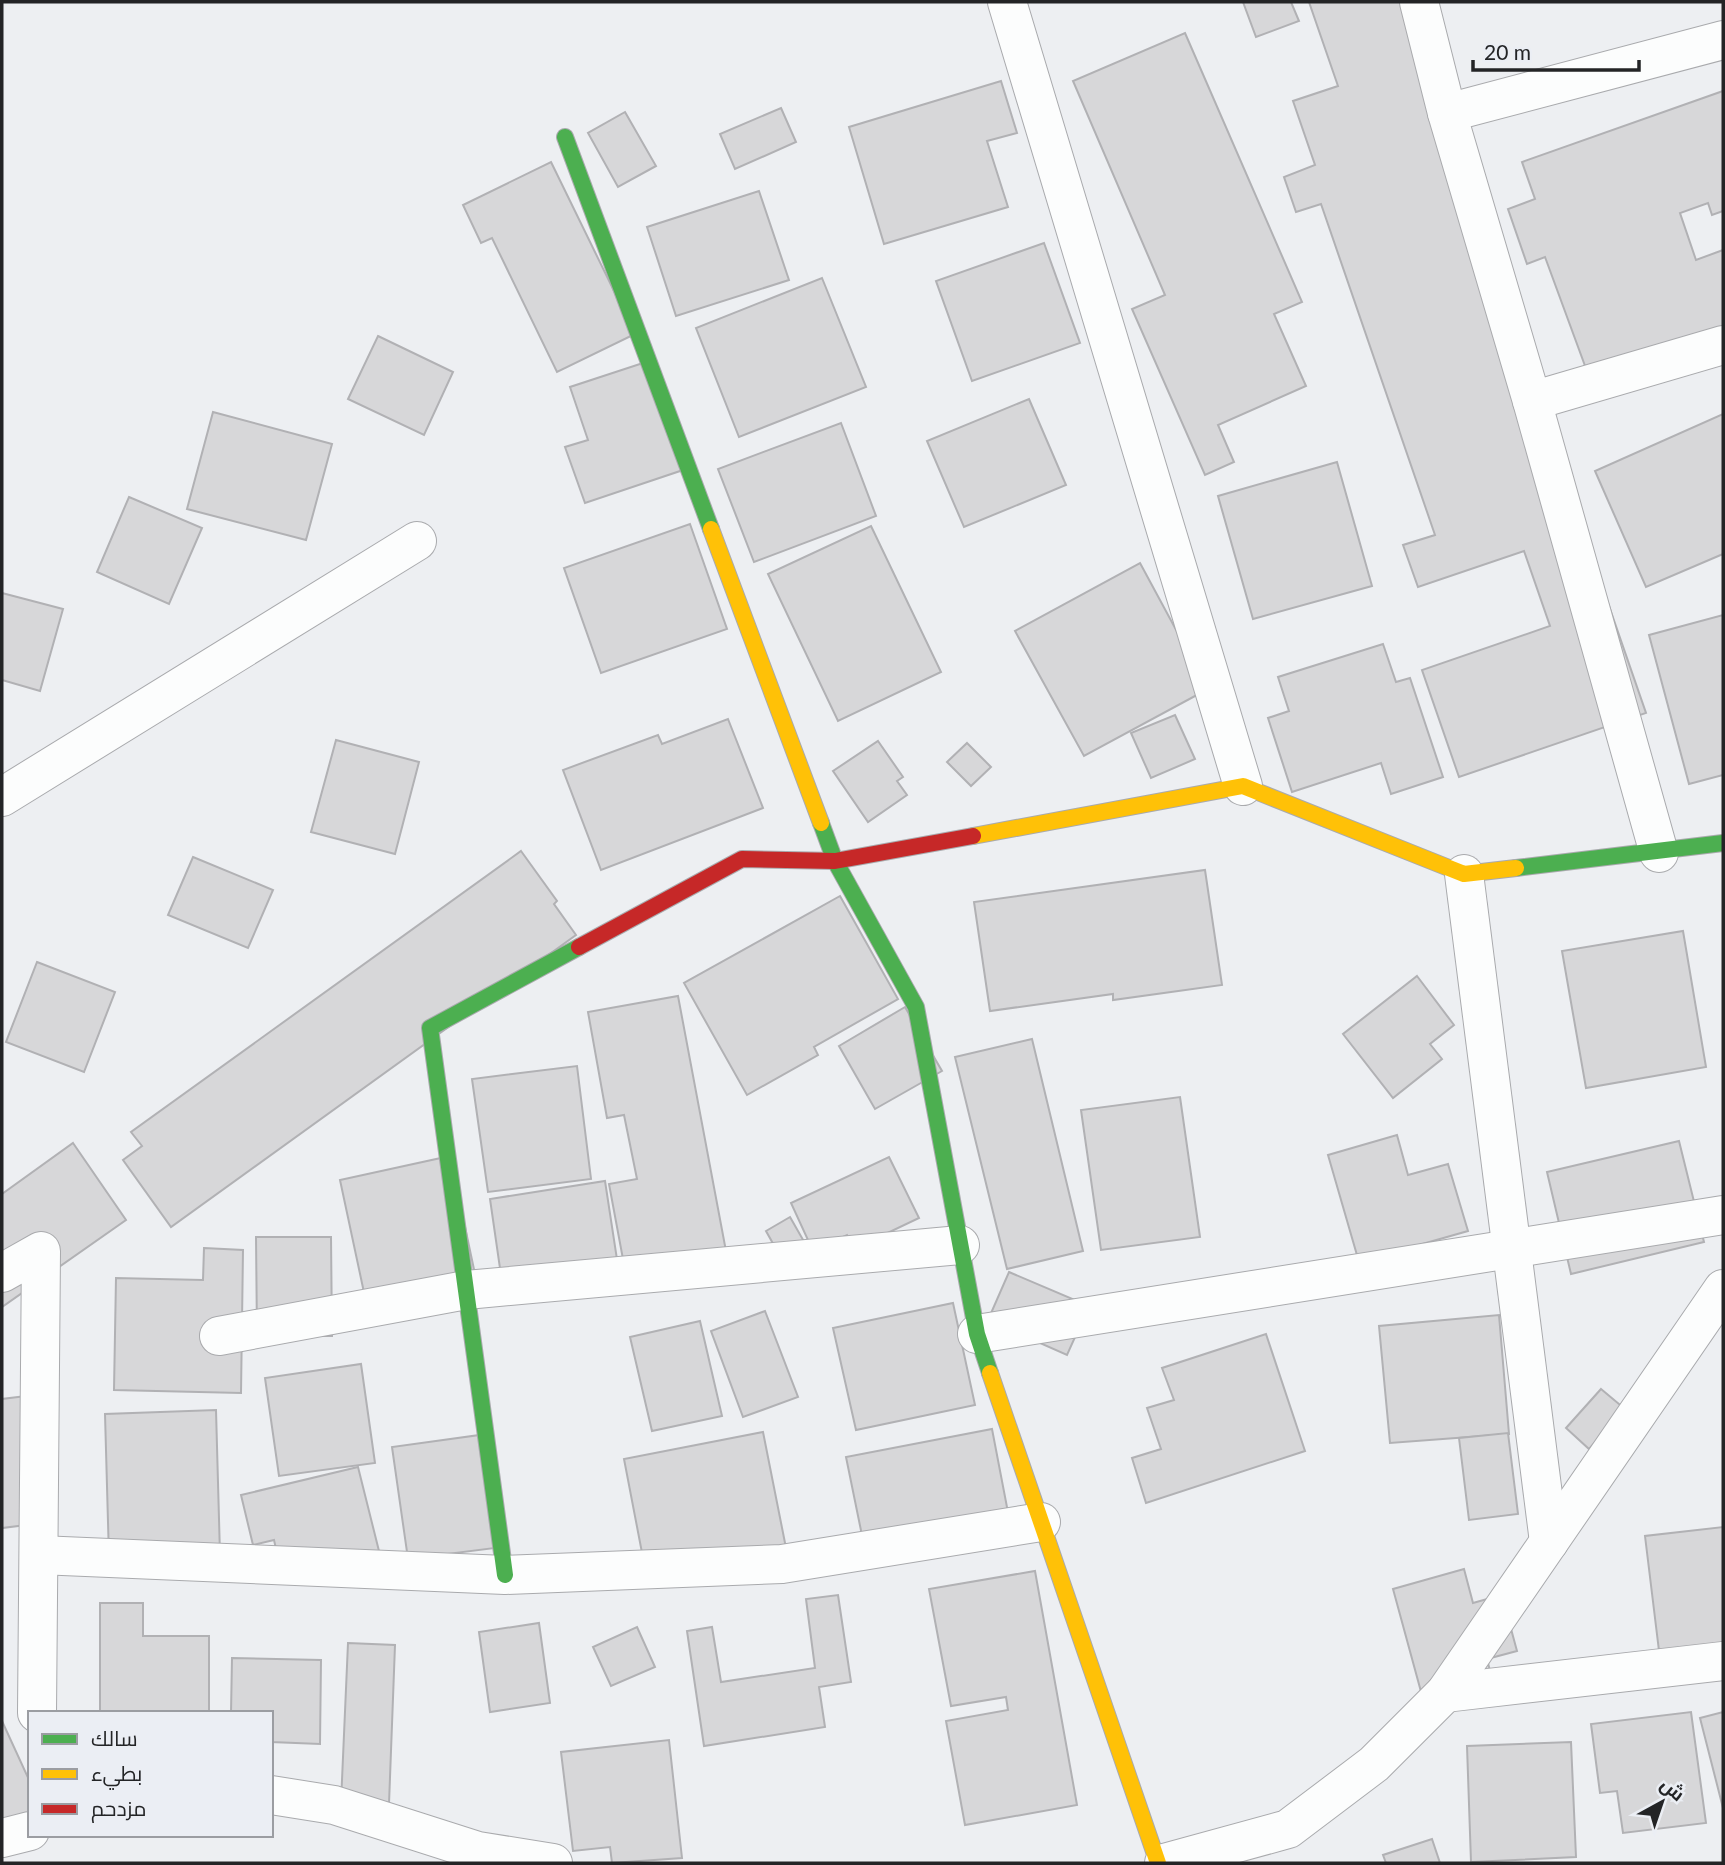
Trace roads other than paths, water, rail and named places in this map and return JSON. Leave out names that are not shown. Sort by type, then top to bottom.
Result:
[{"type":"street","points":[[1007,2],[1243,786]]},
{"type":"street","points":[[1419,2],[1447,113],[1532,401],[1659,853]]},
{"type":"street","points":[[1447,113],[1723,40]]},
{"type":"street","points":[[565,137],[835,861],[916,1007],[976,1334],[1158,1863]]},
{"type":"street","points":[[1532,401],[1723,345]]},
{"type":"street","points":[[2,797],[417,541]]},
{"type":"street","points":[[505,1575],[430,1028],[742,859],[835,861],[1243,786],[1464,874],[1659,853],[1723,843]]},
{"type":"street","points":[[1464,874],[1549,1542]]},
{"type":"street","points":[[976,1334],[1723,1215]]},
{"type":"street","points":[[219,1336],[466,1290],[960,1245]]},
{"type":"street","points":[[2,1273],[41,1251],[37,1711]]},
{"type":"street","points":[[1164,1863],[1289,1829],[1374,1764],[1445,1693],[1723,1289]]},
{"type":"street","points":[[39,1555],[505,1575],[782,1563],[1041,1522]]},
{"type":"street","points":[[1445,1693],[1723,1661]]},
{"type":"street","points":[[273,1795],[334,1805],[478,1851],[553,1863]]},
{"type":"street","points":[[2,1838],[28,1832]]}]
